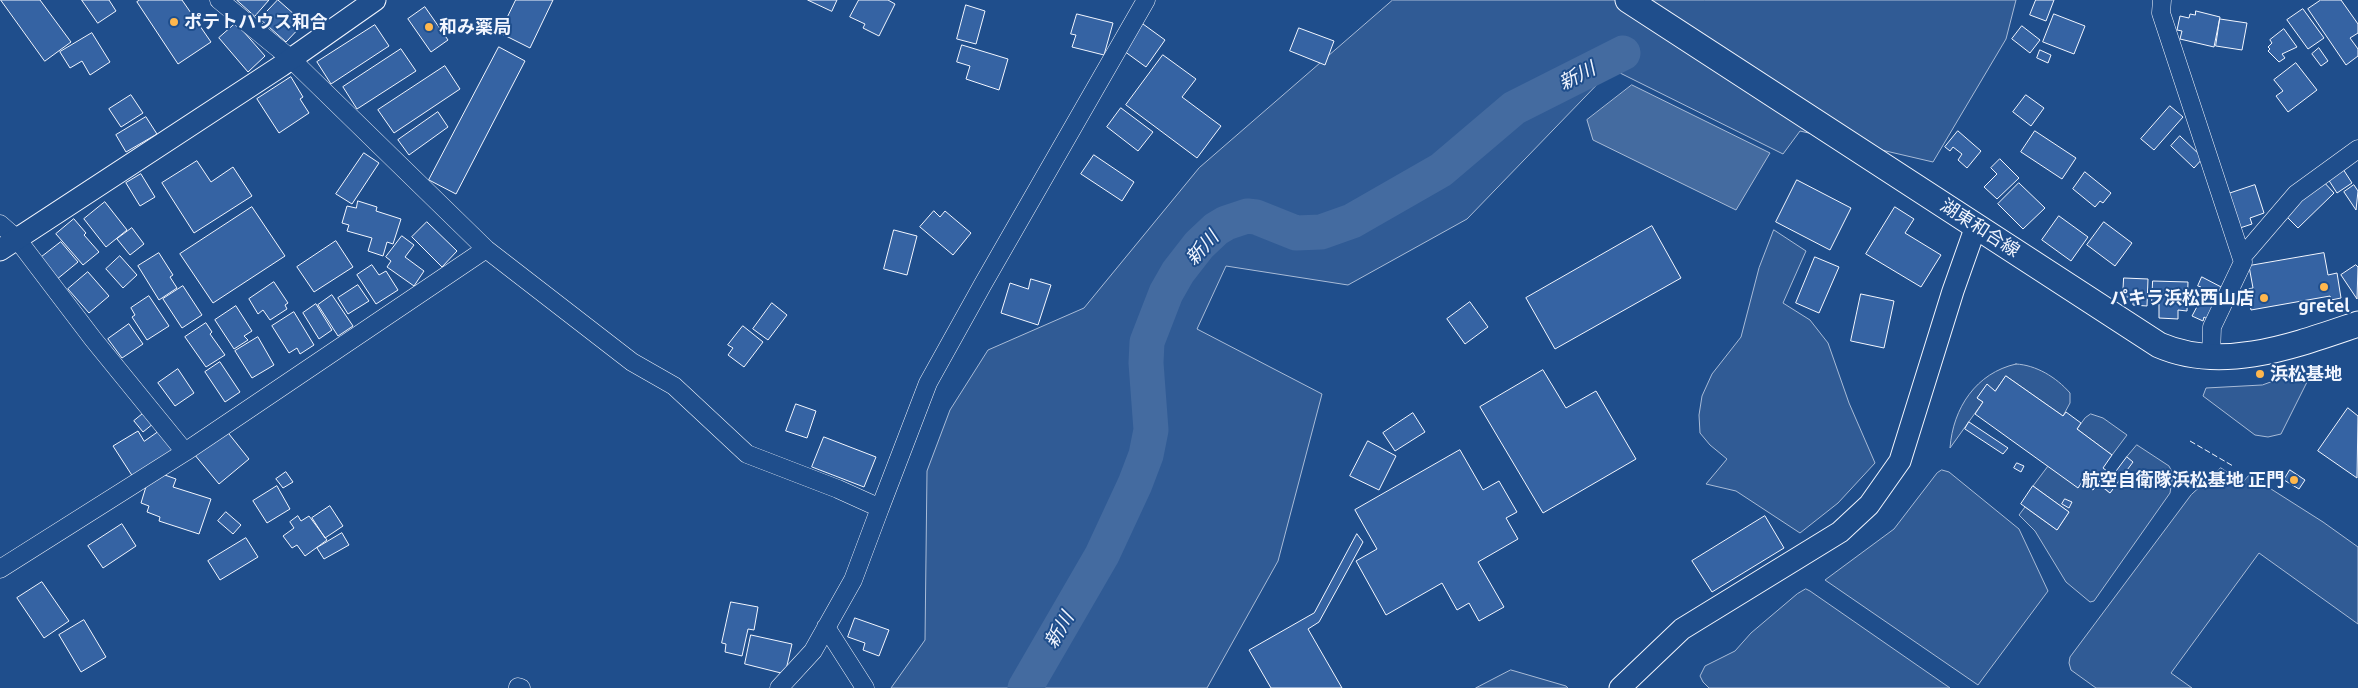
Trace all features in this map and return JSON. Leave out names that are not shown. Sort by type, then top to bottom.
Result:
[{"type":"main road","name":"湖東和合線","points":[[1628,0],[2159,345],[2186,355],[2211,357],[2275,350],[2358,324]]},
{"type":"street","points":[[219,0],[290,58],[486,249],[632,362],[674,386],[747,454],[838,488],[880,508]]},
{"type":"street","points":[[8,245],[376,0]]},
{"type":"street","points":[[779,688],[813,651],[853,580],[928,383],[982,284],[1146,0]]},
{"type":"street","points":[[2162,0],[2161,13],[2242,257],[2242,268],[2212,327],[2211,357]]},
{"type":"street","points":[[2242,257],[2296,194],[2358,149]]},
{"type":"street","points":[[0,224],[8,245],[93,340],[185,452]]},
{"type":"street","points":[[1620,688],[1627,679],[1682,630],[1840,532],[1869,505],[1900,461],[1953,291],[1976,226]]},
{"type":"street","points":[[0,569],[185,452],[486,249]]},
{"type":"street","points":[[826,627],[865,688]]},
{"type":"shaded area","points":[[1393,0],[2016,0],[2006,39],[1933,162],[1800,131],[1783,154],[1612,69],[1467,219],[1348,285],[1226,266],[1197,329],[1322,394],[1278,561],[1207,688],[891,688],[925,640],[927,471],[950,410],[988,350],[1084,308],[1199,168]]},
{"type":"shaded area","points":[[1632,85],[1770,153],[1736,210],[1593,140],[1587,120]]},
{"type":"shaded area","points":[[1774,230],[1806,251],[1783,303],[1810,320],[1828,343],[1849,403],[1875,463],[1838,503],[1800,533],[1736,491],[1706,484],[1727,459],[1710,445],[1700,433],[1699,415],[1702,396],[1712,374],[1741,337],[1759,268]]},
{"type":"shaded area","points":[[2016,364],[2038,369],[2058,382],[2070,393],[2070,403],[2063,416],[2006,376],[1995,391],[1987,385],[1977,398],[1983,402],[1950,448],[1956,419],[1969,394],[1989,375]]},
{"type":"shaded area","points":[[2305,370],[2309,378],[2281,434],[2268,437],[2255,435],[2203,396],[2206,388],[2262,385]]},
{"type":"shaded area","points":[[2091,414],[2103,418],[2127,435],[2112,455],[2077,429],[2085,418]]},
{"type":"shaded area","points":[[2137,445],[2169,466],[2173,474],[2170,493],[2094,601],[2090,602],[2066,582],[2035,531],[2019,515],[2025,507],[2057,530],[2069,512],[2033,486],[2048,466],[2078,487],[2082,482],[2093,490],[2098,484],[2110,493],[2132,462],[2127,457]]},
{"type":"shaded area","points":[[2221,468],[2237,479],[2244,481],[2249,475],[2323,522],[2358,547],[2358,624],[2259,553],[2171,673],[2192,688],[2096,688],[2071,670],[2070,657],[2191,495]]},
{"type":"shaded area","points":[[1942,470],[1949,472],[2019,529],[2048,591],[1978,685],[1825,580],[1894,529],[1937,473]]},
{"type":"shaded area","points":[[1806,589],[1950,688],[1709,688],[1703,682],[1700,676],[1705,666],[1735,651],[1751,633],[1797,594]]},
{"type":"shaded area","points":[[1511,670],[1566,686],[1568,688],[1476,688]]},
{"type":"building","points":[[1,0],[40,0],[71,42],[45,61]]},
{"type":"building","points":[[82,0],[109,0],[116,11],[98,23]]},
{"type":"building","name":"ポテトハウス和合","points":[[140,0],[182,0],[211,42],[178,64],[137,2]]},
{"type":"building","points":[[237,0],[269,0],[255,16]]},
{"type":"building","points":[[278,0],[304,23],[286,42],[260,19]]},
{"type":"building","points":[[516,0],[553,0],[530,48],[500,33]]},
{"type":"building","points":[[808,0],[837,0],[832,11]]},
{"type":"building","points":[[859,0],[888,0],[895,4],[879,36],[863,28],[865,24],[850,17]]},
{"type":"building","points":[[2036,0],[2054,0],[2046,21],[2030,15]]},
{"type":"building","points":[[2321,0],[2341,0],[2358,24],[2358,33],[2350,38],[2358,49],[2358,56],[2346,65],[2308,9]]},
{"type":"building","points":[[966,5],[985,11],[976,44],[957,39]]},
{"type":"building","points":[[425,7],[448,40],[431,52],[408,19]]},
{"type":"building","points":[[2303,9],[2324,38],[2308,49],[2287,20]]},
{"type":"building","points":[[2196,11],[2220,17],[2214,47],[2180,39],[2182,31],[2177,30],[2180,16],[2189,18],[2190,14],[2195,15]]},
{"type":"building","points":[[1077,14],[1113,23],[1104,55],[1072,47],[1076,35],[1071,34]]},
{"type":"building","points":[[2054,14],[2085,26],[2074,54],[2043,42]]},
{"type":"building","points":[[2220,19],[2247,23],[2242,50],[2216,46]]},
{"type":"building","points":[[236,23],[265,56],[248,72],[219,38]]},
{"type":"building","points":[[1143,24],[1165,40],[1146,67],[1124,51]]},
{"type":"building","points":[[375,25],[389,46],[331,84],[317,62]]},
{"type":"building","points":[[2022,26],[2040,40],[2030,53],[2012,39]]},
{"type":"building","points":[[1299,28],[1334,41],[1325,65],[1290,51]]},
{"type":"building","points":[[2284,29],[2297,47],[2282,54],[2285,58],[2279,62],[2268,51],[2270,49],[2268,47],[2272,43],[2270,40]]},
{"type":"building","points":[[92,33],[110,62],[90,75],[82,61],[70,68],[60,52]]},
{"type":"building","points":[[962,45],[1008,59],[999,90],[966,79],[970,66],[957,62]]},
{"type":"building","points":[[499,47],[525,61],[456,194],[429,180]]},
{"type":"building","points":[[2319,48],[2328,61],[2321,66],[2312,54]]},
{"type":"building","points":[[401,49],[416,71],[357,109],[343,87]]},
{"type":"building","points":[[2040,50],[2051,55],[2048,63],[2037,58]]},
{"type":"building","points":[[1163,55],[1196,79],[1182,97],[1221,126],[1197,158],[1126,105]]},
{"type":"building","points":[[2296,63],[2317,90],[2288,112],[2276,96],[2283,91],[2274,80]]},
{"type":"building","points":[[445,66],[460,89],[394,133],[378,110]]},
{"type":"building","points":[[291,77],[303,97],[300,99],[309,113],[279,133],[257,99]]},
{"type":"building","points":[[131,95],[143,113],[121,127],[109,109]]},
{"type":"building","points":[[2026,95],[2044,108],[2031,126],[2013,112]]},
{"type":"building","points":[[2170,106],[2183,117],[2154,150],[2141,139]]},
{"type":"building","points":[[1121,108],[1153,132],[1138,151],[1107,127]]},
{"type":"building","points":[[438,112],[448,127],[409,155],[398,140]]},
{"type":"building","points":[[146,117],[157,134],[126,152],[116,135]]},
{"type":"building","points":[[1958,131],[1981,151],[1967,168],[1958,160],[1962,154],[1953,147],[1950,151],[1945,147]]},
{"type":"building","points":[[2035,131],[2076,158],[2062,179],[2021,152]]},
{"type":"building","points":[[2180,136],[2203,158],[2194,168],[2171,146]]},
{"type":"building","points":[[364,153],[379,163],[352,204],[336,194]]},
{"type":"building","points":[[1094,155],[1134,182],[1122,201],[1081,174]]},
{"type":"building","points":[[2000,159],[2019,178],[1997,199],[1984,187],[1997,174],[1991,168]]},
{"type":"building","points":[[197,161],[211,182],[233,167],[252,196],[194,233],[162,183]]},
{"type":"building","points":[[2343,169],[2352,183],[2337,193],[2328,179]]},
{"type":"building","points":[[2085,172],[2111,193],[2103,203],[2100,201],[2095,207],[2073,189]]},
{"type":"building","points":[[141,174],[155,197],[140,206],[126,183]]},
{"type":"building","points":[[1797,180],[1851,208],[1830,250],[1776,222]]},
{"type":"building","points":[[2322,180],[2334,193],[2298,228],[2285,215]]},
{"type":"building","points":[[2019,183],[2045,208],[2023,229],[1998,204]]},
{"type":"building","points":[[2255,185],[2264,213],[2250,218],[2252,224],[2240,228],[2228,194]]},
{"type":"building","points":[[2354,185],[2358,191],[2356,210],[2344,192]]},
{"type":"building","points":[[358,201],[377,207],[376,211],[401,219],[393,244],[387,242],[383,256],[368,251],[372,238],[347,231],[349,225],[342,223],[347,206],[356,208]]},
{"type":"building","points":[[105,202],[127,230],[106,247],[84,219]]},
{"type":"building","points":[[252,207],[285,256],[213,303],[180,254]]},
{"type":"building","points":[[1895,207],[1914,219],[1905,233],[1941,255],[1921,287],[1866,254]]},
{"type":"building","points":[[934,211],[940,217],[945,211],[971,233],[953,255],[920,227]]},
{"type":"building","points":[[2059,216],[2088,237],[2071,261],[2042,240]]},
{"type":"building","points":[[74,219],[86,233],[84,235],[99,252],[83,265],[56,234]]},
{"type":"building","points":[[427,222],[457,251],[442,267],[412,237]]},
{"type":"building","points":[[2104,222],[2132,243],[2115,266],[2087,245]]},
{"type":"building","points":[[1652,226],[1681,278],[1555,349],[1526,298]]},
{"type":"building","points":[[132,228],[144,244],[130,255],[117,239]]},
{"type":"building","points":[[894,230],[917,236],[907,275],[884,269]]},
{"type":"building","points":[[402,236],[414,245],[405,257],[424,271],[414,286],[387,267],[391,261],[386,257]]},
{"type":"building","points":[[336,241],[353,267],[314,292],[297,267]]},
{"type":"building","points":[[61,242],[78,262],[56,280],[39,259]]},
{"type":"building","points":[[159,253],[173,275],[170,277],[177,288],[159,300],[138,266]]},
{"type":"building","points":[[2324,253],[2328,275],[2337,273],[2341,298],[2331,300],[2330,296],[2251,310],[2247,289],[2253,288],[2249,266]]},
{"type":"building","points":[[120,256],[137,275],[123,288],[106,269]]},
{"type":"building","points":[[1815,257],[1839,267],[1819,313],[1796,303]]},
{"type":"building","points":[[372,265],[379,275],[386,271],[398,290],[376,304],[357,275]]},
{"type":"building","points":[[2356,265],[2358,267],[2357,299],[2341,275]]},
{"type":"building","points":[[88,272],[109,296],[89,313],[68,289]]},
{"type":"building","points":[[2202,277],[2225,289],[2209,320],[2204,317],[2203,321],[2192,316],[2200,301],[2195,299],[2201,287],[2198,286]]},
{"type":"building","points":[[2124,278],[2148,279],[2147,306],[2133,305],[2133,297],[2123,297]]},
{"type":"building","points":[[1031,279],[1051,285],[1038,325],[1001,313],[1010,283],[1028,289]]},
{"type":"building","points":[[2153,281],[2188,282],[2187,311],[2178,310],[2178,319],[2159,318],[2159,304],[2152,304]]},
{"type":"building","points":[[274,282],[288,303],[285,305],[287,309],[270,320],[263,310],[258,314],[249,299]]},
{"type":"building","points":[[358,285],[369,301],[348,314],[338,298]]},
{"type":"building","points":[[183,286],[202,315],[182,328],[163,299]]},
{"type":"building","points":[[1861,294],[1894,301],[1884,348],[1851,341]]},
{"type":"building","points":[[332,295],[353,326],[338,336],[318,305]]},
{"type":"building","points":[[149,296],[169,326],[147,340],[132,317],[135,315],[131,308]]},
{"type":"building","points":[[1470,302],[1488,327],[1465,344],[1447,319]]},
{"type":"building","points":[[772,303],[787,315],[768,340],[753,329]]},
{"type":"building","points":[[316,304],[332,330],[319,339],[303,313]]},
{"type":"building","points":[[236,306],[252,331],[244,336],[248,340],[234,349],[215,320]]},
{"type":"building","points":[[294,312],[314,345],[300,354],[297,348],[289,353],[272,326]]},
{"type":"building","points":[[206,323],[212,332],[210,334],[225,355],[206,367],[185,337]]},
{"type":"building","points":[[129,324],[143,344],[122,358],[108,339]]},
{"type":"building","points":[[743,326],[763,342],[744,367],[728,355],[733,348],[728,345]]},
{"type":"building","points":[[258,337],[274,365],[252,378],[235,351]]},
{"type":"building","points":[[220,362],[240,392],[225,402],[205,372]]},
{"type":"building","points":[[178,369],[194,393],[175,406],[158,383]]},
{"type":"building","points":[[1543,370],[1566,408],[1596,391],[1636,459],[1543,513],[1480,407]]},
{"type":"building","points":[[2006,376],[2063,416],[2066,412],[2081,423],[2077,429],[2112,455],[2103,468],[2107,471],[2093,490],[2082,482],[2078,488],[1975,414],[1983,402],[1977,398],[1987,384],[1995,391]]},
{"type":"building","points":[[796,404],[816,411],[807,438],[786,431]]},
{"type":"building","points":[[2348,408],[2358,416],[2357,478],[2318,451]]},
{"type":"building","points":[[145,412],[154,423],[143,432],[134,421]]},
{"type":"building","points":[[1413,413],[1425,432],[1395,451],[1383,433]]},
{"type":"building","points":[[1969,422],[2008,448],[2003,454],[1965,429]]},
{"type":"building","points":[[225,429],[249,459],[219,484],[194,454]]},
{"type":"building","points":[[161,430],[175,450],[133,477],[113,446],[138,431],[144,441]]},
{"type":"building","points":[[824,437],[876,457],[864,487],[812,467]]},
{"type":"building","points":[[1368,441],[1396,456],[1379,490],[1350,476]]},
{"type":"building","points":[[1460,450],[1483,490],[1499,481],[1517,512],[1506,518],[1518,539],[1478,562],[1504,607],[1479,621],[1469,603],[1457,610],[1442,583],[1386,615],[1356,561],[1377,549],[1355,510]]},
{"type":"building","points":[[2127,457],[2133,462],[2110,493],[2104,488]]},
{"type":"building","points":[[2017,463],[2024,466],[2021,472],[2014,468]]},
{"type":"building","name":"航空自衛隊浜松基地 正門","points":[[2290,470],[2305,480],[2299,489],[2284,480]]},
{"type":"building","points":[[286,472],[293,482],[283,488],[276,479]]},
{"type":"building","points":[[162,474],[176,479],[173,487],[211,499],[199,534],[159,521],[160,517],[147,512],[149,506],[141,503],[148,480]]},
{"type":"building","points":[[277,486],[290,509],[267,523],[253,501]]},
{"type":"building","points":[[2033,486],[2069,512],[2057,530],[2021,504]]},
{"type":"building","points":[[2065,499],[2072,502],[2069,508],[2062,504]]},
{"type":"building","points":[[330,506],[343,526],[325,538],[312,518]]},
{"type":"building","points":[[226,512],[241,525],[233,534],[218,521]]},
{"type":"building","points":[[298,516],[301,521],[309,516],[327,540],[305,556],[297,545],[292,548],[283,536],[294,528],[290,522]]},
{"type":"building","points":[[1765,516],[1784,548],[1712,592],[1692,561]]},
{"type":"building","points":[[122,524],[136,546],[103,568],[88,546]]},
{"type":"building","points":[[342,533],[349,545],[324,559],[317,548]]},
{"type":"building","points":[[1357,534],[1363,542],[1319,622],[1308,629],[1342,688],[1271,688],[1249,650],[1314,613]]},
{"type":"building","points":[[246,538],[258,557],[220,580],[208,561]]},
{"type":"building","points":[[42,582],[69,621],[44,638],[17,598]]},
{"type":"building","points":[[731,602],[758,607],[754,630],[748,629],[742,656],[725,652],[726,644],[722,643]]},
{"type":"building","points":[[855,618],[889,630],[879,656],[863,650],[865,643],[848,637]]},
{"type":"building","points":[[84,620],[106,657],[81,672],[59,635]]},
{"type":"building","points":[[751,635],[792,644],[785,674],[745,664]]},
{"type":"waterway","name":"新川","points":[[1025,688],[1102,555],[1135,484],[1146,455],[1151,430],[1146,363],[1147,342],[1166,293],[1178,272],[1199,245],[1216,229],[1226,223],[1247,216],[1256,217],[1296,233],[1321,232],[1352,221],[1441,170],[1514,108],[1623,53]]},
{"type":"fence","points":[[2190,441],[2233,466]]},
{"type":"place","name":"ポテトハウス和合","points":[[174,22]]},
{"type":"place","name":"和み薬局","points":[[429,27]]},
{"type":"place","name":"gretel","points":[[2324,287]]},
{"type":"place","name":"パキラ浜松西山店","points":[[2264,298]]},
{"type":"place","name":"浜松基地","points":[[2260,374]]},
{"type":"place","name":"航空自衛隊浜松基地 正門","points":[[2294,480]]}]
